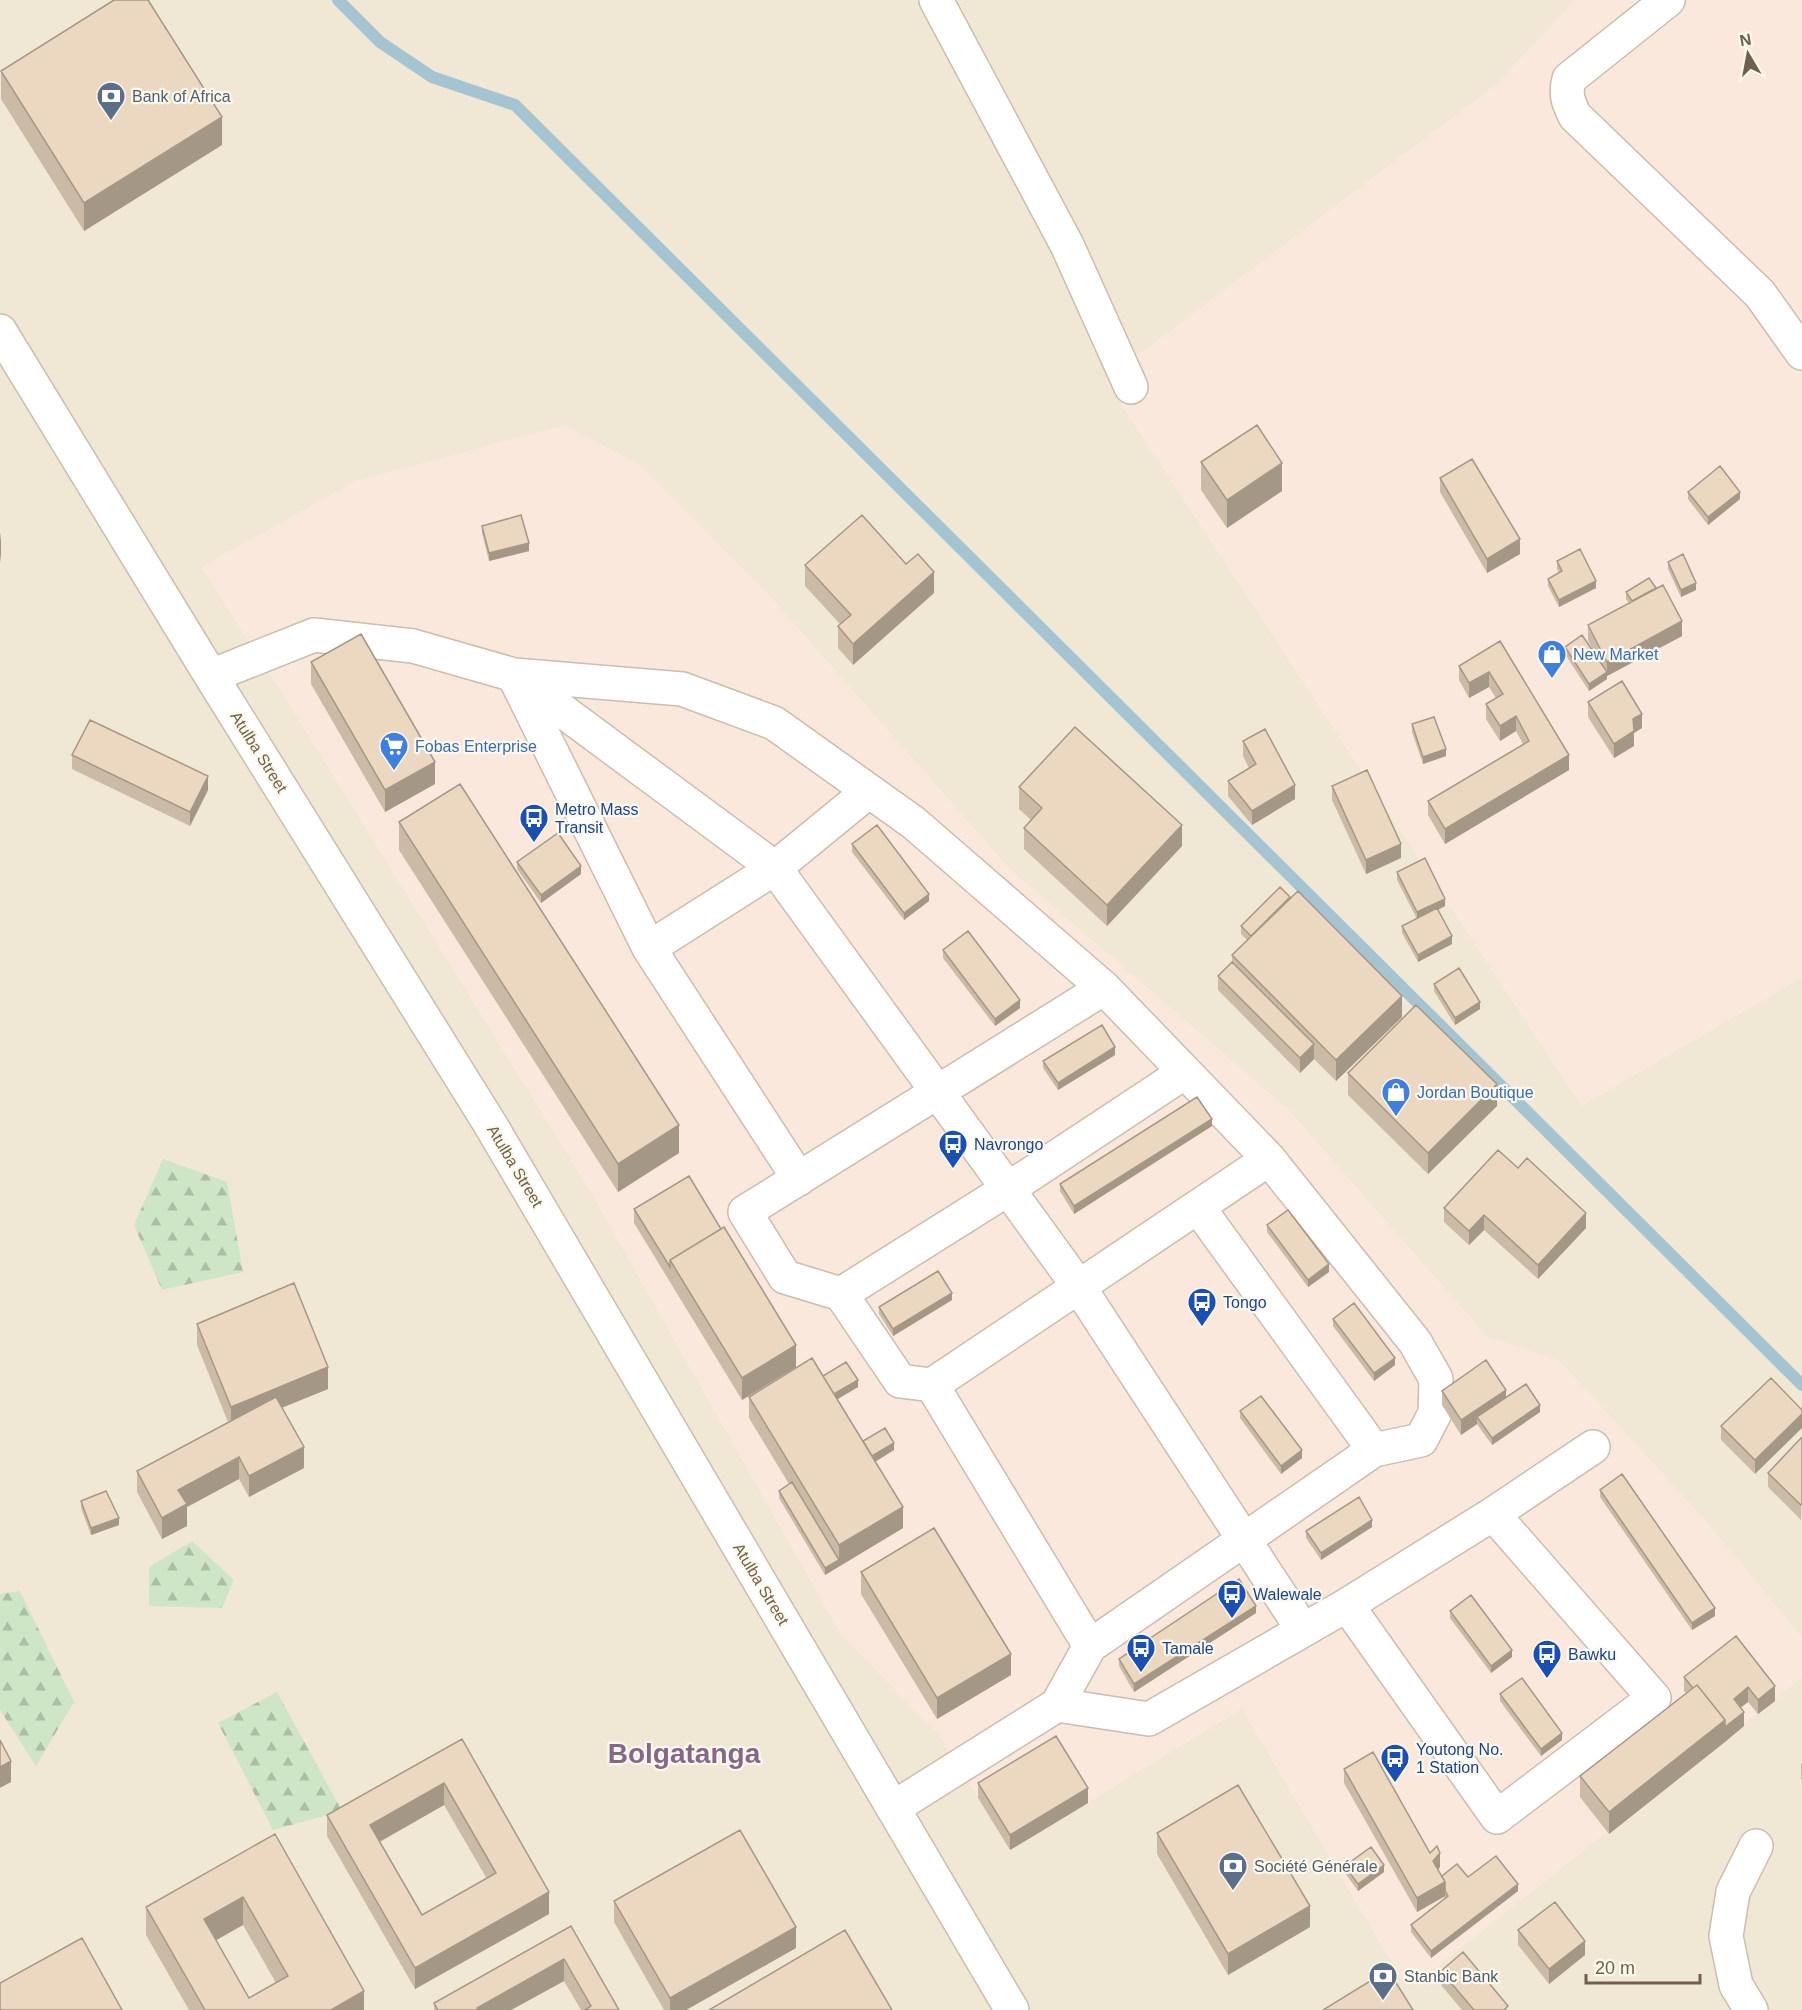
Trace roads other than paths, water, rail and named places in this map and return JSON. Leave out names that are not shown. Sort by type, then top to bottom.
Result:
[{"type":"street","points":[[936,0],[1067,245],[1131,387]]},
{"type":"street","points":[[1668,0],[1569,79],[1566,89],[1567,101],[1575,116],[1760,294],[1802,354]]},
{"type":"street","name":"Atulba Street","points":[[0,331],[496,1134],[1012,2010]]},
{"type":"street","points":[[211,676],[314,635],[413,646],[514,675],[682,689],[774,723],[914,823],[1104,988],[1269,1159],[1415,1342],[1436,1379],[1435,1413],[1421,1440],[1374,1450],[1090,1646],[1057,1705],[893,1808]]},
{"type":"street","points":[[514,675],[775,868],[1079,1287],[1303,1630]]},
{"type":"street","points":[[514,675],[649,948],[799,1179]]},
{"type":"street","points":[[649,948],[775,868],[869,791]]},
{"type":"street","points":[[1104,988],[745,1212],[785,1278],[840,1294],[900,1381],[932,1385],[1269,1159]]},
{"type":"street","points":[[840,1294],[1008,1189],[1185,1072]]},
{"type":"street","points":[[1198,1207],[1374,1450]]},
{"type":"street","points":[[932,1385],[1090,1646]]},
{"type":"street","points":[[1057,1705],[1149,1719],[1347,1605],[1493,1514],[1593,1447]]},
{"type":"street","points":[[1347,1605],[1497,1817],[1654,1698],[1493,1514]]},
{"type":"street","points":[[1751,2010],[1736,1985],[1726,1936],[1733,1892],[1756,1846]]},
{"type":"waterway","points":[[338,0],[380,42],[432,77],[515,105],[1802,1385]]},
{"type":"place","name":"Bank of Africa","points":[[111,122]]},
{"type":"place","name":"New Market","points":[[1552,680]]},
{"type":"place","name":"Fobas Enterprise","points":[[394,772]]},
{"type":"place","name":"Metro Mass Transit","points":[[534,844]]},
{"type":"place","name":"Jordan Boutique","points":[[1396,1118]]},
{"type":"place","name":"Navrongo","points":[[953,1170]]},
{"type":"place","name":"Tongo","points":[[1202,1328]]},
{"type":"place","name":"Walewale","points":[[1232,1620]]},
{"type":"place","name":"Tamale","points":[[1141,1674]]},
{"type":"place","name":"Bawku","points":[[1547,1680]]},
{"type":"place","name":"Youtong No. 1 Station","points":[[1395,1784]]},
{"type":"place","name":"Société Générale","points":[[1233,1892]]},
{"type":"place","name":"Stanbic Bank","points":[[1383,2002]]},
{"type":"district","name":"Bolgatanga","points":[[684,1753]]}]
